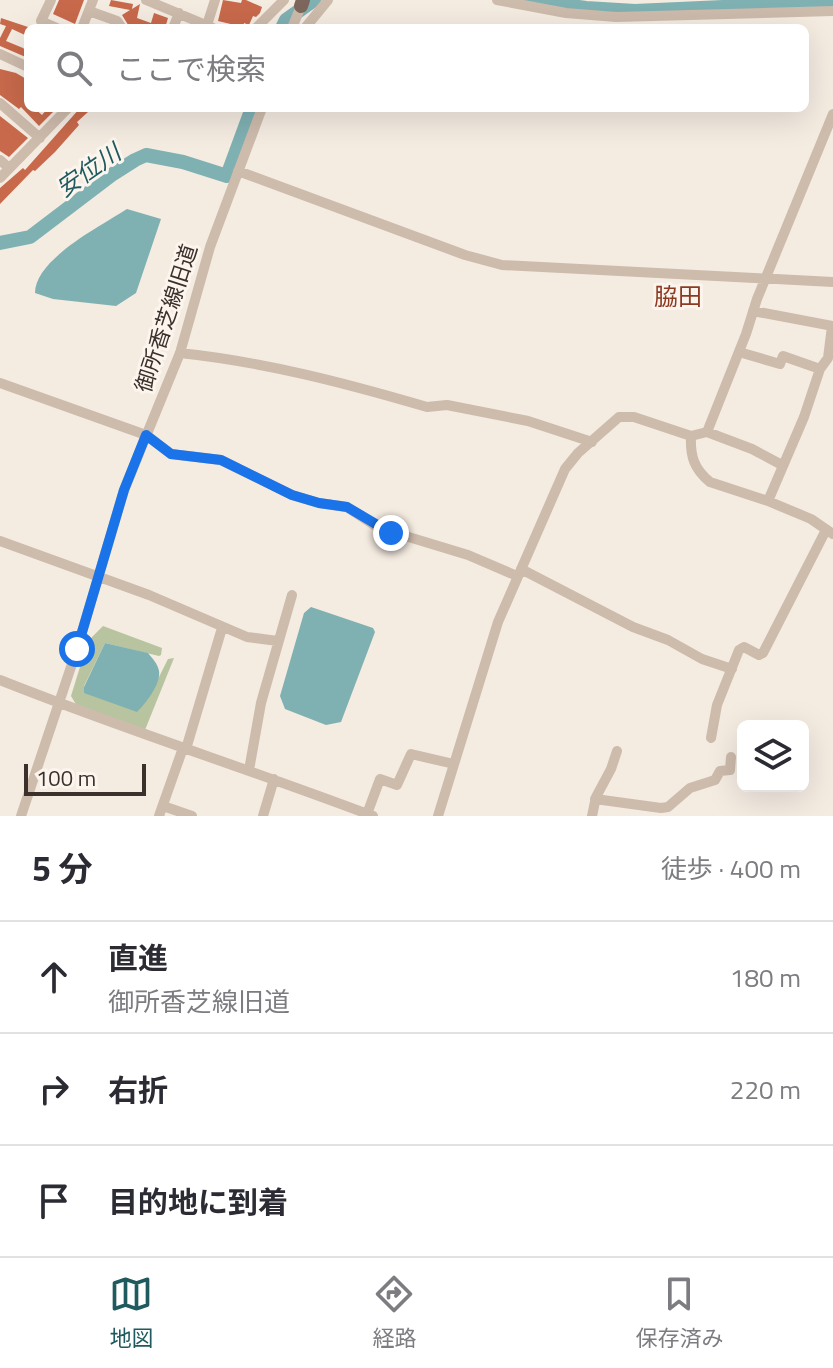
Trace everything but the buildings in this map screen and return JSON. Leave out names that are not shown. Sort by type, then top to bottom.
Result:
[{"type":"street","points":[[48,24],[41,21],[51,0]]},
{"type":"street","points":[[146,0],[177,8],[205,24]]},
{"type":"street","points":[[211,24],[215,0]]},
{"type":"street","points":[[260,24],[284,0]]},
{"type":"street","points":[[295,24],[309,5],[328,0]]},
{"type":"street","points":[[497,0],[566,13],[616,17],[833,11]]},
{"type":"street","points":[[84,24],[91,5],[119,24]]},
{"type":"street","points":[[0,54],[24,65]]},
{"type":"street","points":[[0,103],[40,138]]},
{"type":"street","points":[[0,178],[64,112]]},
{"type":"street","name":"御所香芝線旧道","points":[[21,816],[124,490],[180,353],[210,247],[260,112]]},
{"type":"street","points":[[707,432],[833,114]]},
{"type":"street","points":[[0,160],[9,168]]},
{"type":"street","points":[[238,171],[465,255],[502,265],[833,282]]},
{"type":"street","points":[[753,311],[833,326],[828,358],[820,369],[804,417],[768,501]]},
{"type":"street","points":[[739,352],[780,364],[783,356],[820,369]]},
{"type":"street","points":[[180,353],[275,367],[427,407],[447,405],[528,421],[592,442]]},
{"type":"street","points":[[0,383],[146,435],[171,454],[221,460],[292,495],[347,507],[379,528],[519,573],[633,627],[659,636],[702,659],[732,669]]},
{"type":"street","points":[[438,816],[493,638],[565,469],[619,417],[626,416],[691,436],[707,432],[752,449],[782,465]]},
{"type":"street","points":[[691,436],[692,458],[702,476],[718,486],[768,501],[811,519],[830,532],[763,653],[759,655],[744,647],[739,650],[717,705],[711,738]]},
{"type":"street","points":[[0,541],[168,602],[247,637],[278,641]]},
{"type":"street","points":[[249,770],[261,703],[292,595]]},
{"type":"street","points":[[192,816],[161,811],[185,748],[222,628]]},
{"type":"street","points":[[0,680],[58,705],[249,770],[366,814],[380,779],[397,785],[411,754],[454,764]]},
{"type":"street","points":[[592,816],[595,799],[617,751]]},
{"type":"street","points":[[595,799],[668,807],[684,791],[711,783],[720,771],[730,770],[731,757]]},
{"type":"street","points":[[263,816],[274,779]]},
{"type":"green space","points":[[103,626],[162,648],[161,655],[105,643],[84,692],[158,679],[168,659],[174,658],[145,730],[77,706],[71,696],[88,641]]},
{"type":"water","points":[[127,209],[161,219],[136,293],[116,306],[53,299],[35,293],[38,280],[57,256]]},
{"type":"water","points":[[311,607],[373,628],[375,632],[341,722],[326,725],[285,709],[280,696],[304,613]]},
{"type":"water","points":[[105,643],[148,653],[157,666],[159,676],[155,687],[137,712],[84,693]]},
{"type":"waterway","name":"安位川","points":[[284,24],[314,0]]},
{"type":"waterway","name":"安位川","points":[[530,0],[635,11],[833,2]]},
{"type":"waterway","name":"安位川","points":[[0,243],[30,237],[113,174],[146,155],[183,162],[227,176],[251,112]]},
{"type":"district","name":"脇田","points":[[678,296]]},
{"type":"route","points":[[77,649],[124,490],[146,435],[171,454],[233,464],[305,500],[347,507],[391,533]]}]
